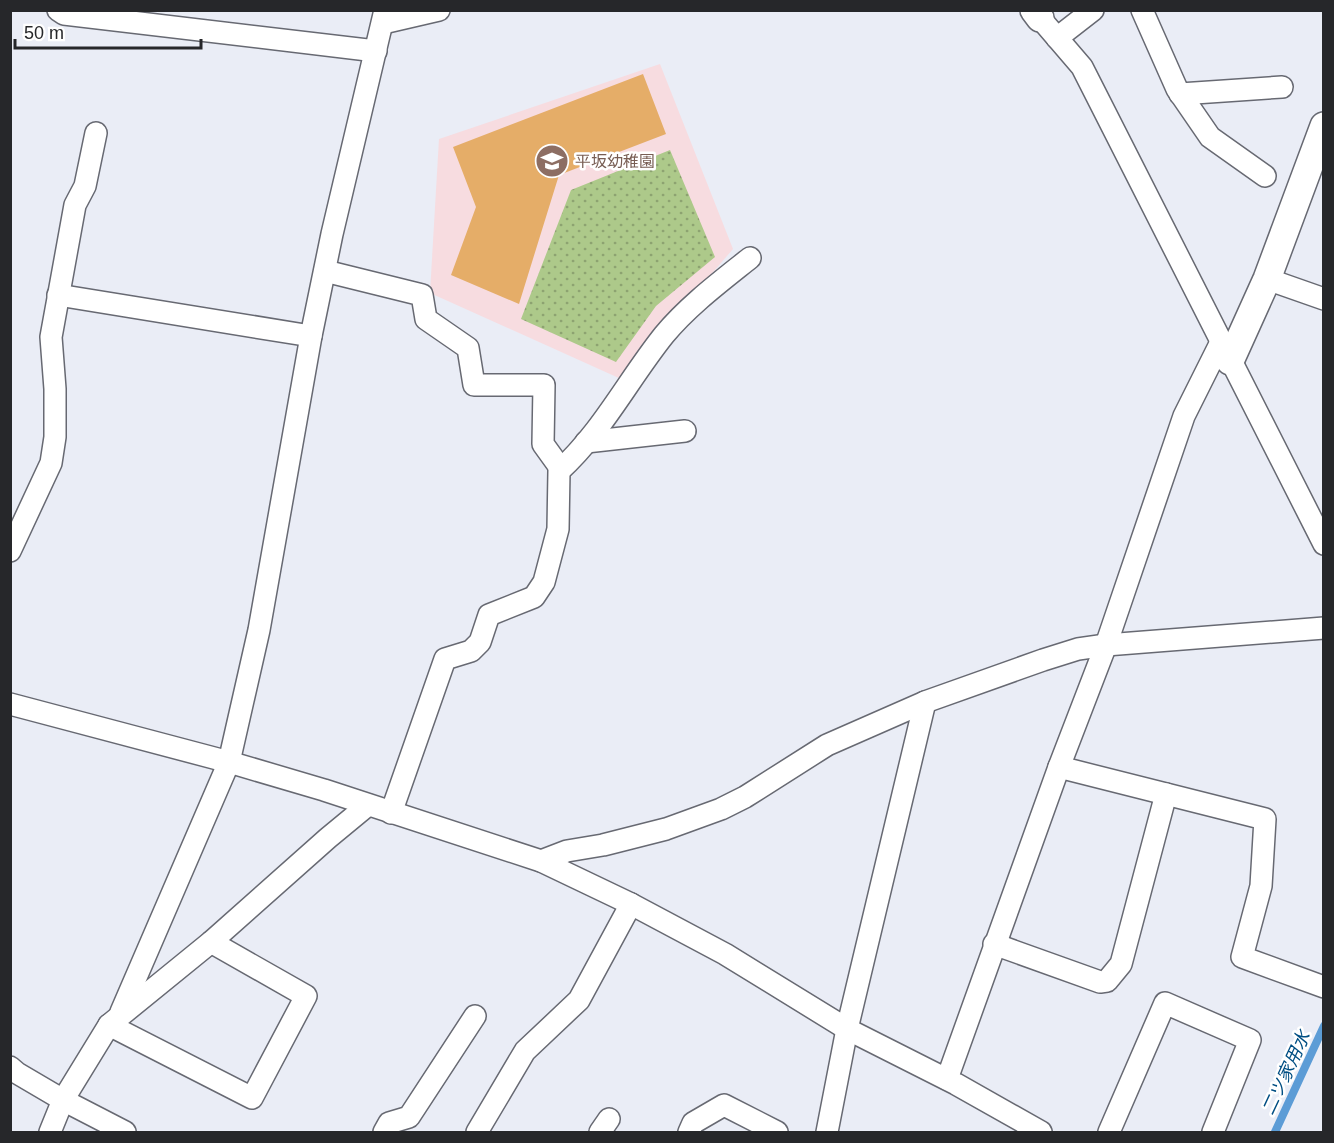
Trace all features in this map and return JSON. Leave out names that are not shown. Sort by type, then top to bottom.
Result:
[{"type":"street","points":[[58,10],[64,14],[376,51]]},
{"type":"street","points":[[50,1132],[63,1100],[115,1018],[229,762],[259,630],[311,336],[384,17],[439,10]]},
{"type":"street","points":[[1058,38],[1093,10]]},
{"type":"street","points":[[1142,10],[1180,94],[1210,137],[1265,176]]},
{"type":"street","points":[[1037,14],[1082,68],[1323,544]]},
{"type":"street","points":[[1180,94],[1282,87]]},
{"type":"street","points":[[947,1079],[1059,767],[1106,645],[1184,416],[1226,351],[1267,279],[1323,126]]},
{"type":"street","points":[[10,551],[51,463],[55,425],[51,337],[75,205],[85,186],[96,133]]},
{"type":"street","points":[[391,813],[445,659],[471,651],[480,642],[489,615],[534,597],[544,582],[558,529],[559,471],[586,442],[665,334],[710,290],[750,258]]},
{"type":"street","points":[[325,271],[422,295],[426,319],[468,348],[474,385],[544,385],[543,444],[561,468]]},
{"type":"street","points":[[1267,279],[1323,298]]},
{"type":"street","points":[[58,295],[311,336]]},
{"type":"street","points":[[586,442],[685,431]]},
{"type":"street","points":[[541,861],[567,851],[603,845],[666,829],[721,809],[745,797],[827,745],[925,702],[1078,649],[1323,628]]},
{"type":"street","points":[[827,1132],[847,1029],[925,702]]},
{"type":"street","points":[[10,704],[229,762],[324,790],[541,861],[631,904],[725,954],[847,1029],[947,1079],[1018,1127],[1041,1132]]},
{"type":"street","points":[[1059,767],[1265,819],[1261,886],[1242,957],[1323,987]]},
{"type":"street","points":[[994,945],[1100,982],[1107,981],[1121,964],[1166,794]]},
{"type":"street","points":[[115,1018],[211,942],[327,838],[368,806]]},
{"type":"street","points":[[477,1132],[525,1052],[579,1000],[631,904]]},
{"type":"street","points":[[115,1018],[252,1098],[306,996],[211,942]]},
{"type":"street","points":[[1109,1132],[1165,1003],[1250,1040],[1213,1132]]},
{"type":"street","points":[[384,1132],[389,1123],[409,1117],[475,1016]]},
{"type":"street","points":[[10,1066],[17,1073],[63,1100],[125,1132]]},
{"type":"street","points":[[689,1132],[693,1123],[724,1105],[777,1132]]},
{"type":"shaded area","points":[[660,64],[733,249],[621,379],[430,293],[439,139]]},
{"type":"green space","points":[[670,150],[715,257],[656,306],[616,362],[521,319],[571,190]]},
{"type":"building","points":[[643,74],[666,134],[559,175],[519,304],[451,275],[476,207],[453,147]]},
{"type":"waterway","name":"二ツ家用水","points":[[1275,1132],[1324,1026]]},
{"type":"place","name":"平坂幼稚園","points":[[552,161]]}]
